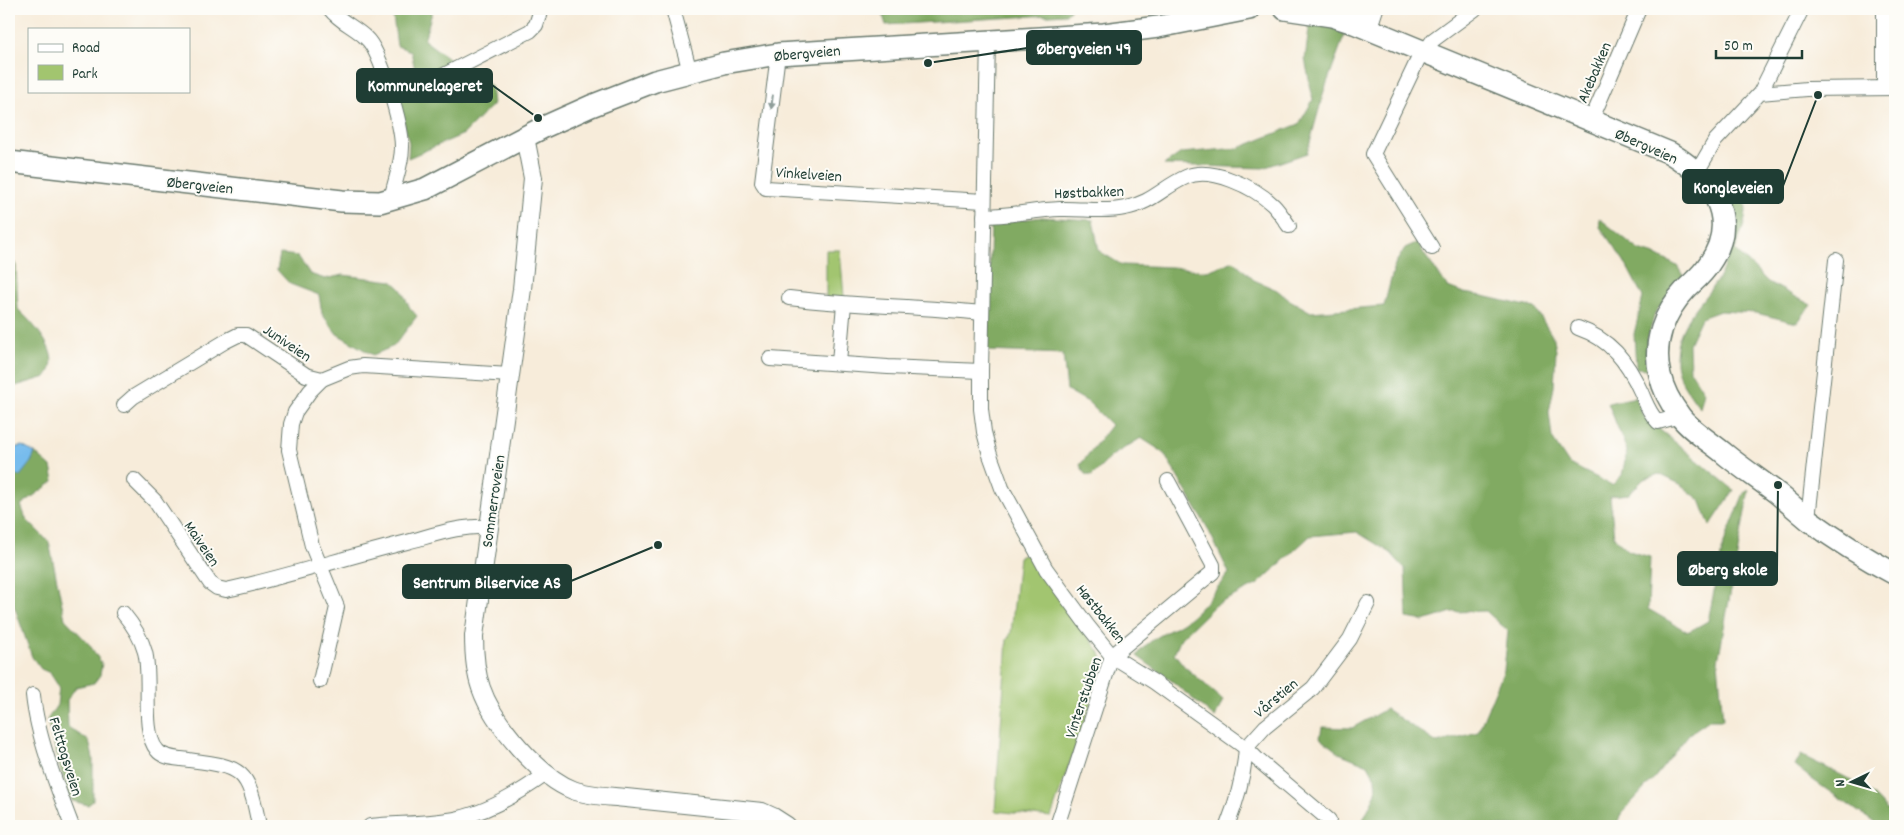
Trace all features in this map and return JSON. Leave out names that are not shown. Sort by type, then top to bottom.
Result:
[{"type":"main road","name":"Øbergveien","points":[[9,162],[342,201],[369,202],[391,200],[426,189],[526,137],[616,96],[724,62],[778,54],[1126,32],[1249,9]]},
{"type":"main road","name":"Øbergveien","points":[[1285,9],[1363,21],[1423,52],[1670,153],[1697,172],[1711,189],[1717,201],[1722,216],[1722,238],[1710,264],[1676,301],[1667,315],[1661,331],[1658,355],[1660,376],[1668,396],[1680,416],[1749,474],[1841,543],[1895,574]]},
{"type":"street","points":[[330,9],[338,18],[367,38],[383,66],[402,145],[400,163],[391,200]]},
{"type":"street","points":[[442,76],[530,31],[536,25],[541,9]]},
{"type":"street","points":[[673,9],[690,72]]},
{"type":"street","points":[[1363,21],[1376,9]]},
{"type":"street","points":[[1432,248],[1372,154],[1423,52],[1433,40],[1475,9]]},
{"type":"street","name":"Akebakken","points":[[1591,121],[1639,9]]},
{"type":"street","points":[[1697,172],[1714,141],[1760,93],[1802,9]]},
{"type":"street","points":[[1760,93],[1807,89],[1890,88],[1884,9]]},
{"type":"street","name":"Høstbakken","points":[[988,41],[981,409],[990,455],[1002,488],[1046,569],[1112,656],[1154,682],[1246,748],[1329,820]]},
{"type":"street","name":"Vinkelveien","points":[[778,54],[762,182],[766,188],[984,201]]},
{"type":"street","name":"Sommerroveien","points":[[526,137],[533,178],[522,289],[474,636],[476,671],[480,688],[489,708],[516,745],[546,774],[574,790],[681,805],[762,812],[774,816],[787,826]]},
{"type":"street","name":"Høstbakken","points":[[984,216],[1062,209],[1098,210],[1124,208],[1148,201],[1184,177],[1193,174],[1204,174],[1217,175],[1244,185],[1273,205],[1289,226]]},
{"type":"street","points":[[1808,519],[1836,260]]},
{"type":"street","points":[[789,298],[844,304],[950,309],[982,313]]},
{"type":"street","points":[[840,362],[844,304]]},
{"type":"street","points":[[1578,328],[1591,333],[1614,348],[1632,372],[1650,412],[1658,422],[1680,416]]},
{"type":"street","name":"Juniveien","points":[[124,405],[138,394],[238,335],[246,335],[253,338],[306,375],[322,379],[349,368],[363,366],[510,375]]},
{"type":"street","points":[[770,358],[981,372]]},
{"type":"street","points":[[320,682],[337,607],[312,546],[289,450],[291,424],[295,412],[310,390],[322,379]]},
{"type":"street","name":"Maiveien","points":[[134,480],[155,502],[206,578],[217,588],[226,590],[471,526],[489,527]]},
{"type":"street","name":"Vinterstubben","points":[[1056,826],[1112,656],[1213,572],[1213,565],[1168,481]]},
{"type":"street","name":"Vårstien","points":[[1246,748],[1265,727],[1313,688],[1350,639],[1368,603]]},
{"type":"street","points":[[123,613],[135,628],[145,652],[148,678],[148,722],[150,736],[157,751],[172,758],[235,769],[243,776],[254,796],[260,826]]},
{"type":"street","name":"Felttogsveien","points":[[33,695],[34,708],[47,753],[72,826]]},
{"type":"street","points":[[1227,826],[1245,766],[1246,748]]},
{"type":"street","points":[[370,826],[479,819],[546,774]]},
{"type":"green space","points":[[392,9],[433,9],[424,40],[463,69],[447,93],[455,95],[476,77],[491,86],[493,104],[464,134],[408,158],[409,143],[394,82],[415,70],[411,51],[397,46]]},
{"type":"green space","points":[[881,9],[1071,9],[1066,14],[886,25]]},
{"type":"green space","points":[[1310,21],[1346,31],[1324,91],[1307,153],[1263,168],[1164,165],[1181,153],[1239,148],[1299,124],[1313,100],[1305,59]]},
{"type":"green space","points":[[1720,177],[1732,184],[1740,192],[1746,209],[1743,228],[1735,250],[1768,282],[1811,305],[1797,323],[1756,313],[1720,311],[1701,318],[1689,344],[1690,370],[1704,392],[1700,408],[1678,374],[1677,349],[1683,328],[1720,276],[1726,257],[1731,236],[1733,209],[1730,196]]},
{"type":"green space","points":[[1042,217],[1093,220],[1099,251],[1122,265],[1172,267],[1207,271],[1234,261],[1254,280],[1277,290],[1288,299],[1311,312],[1384,306],[1395,264],[1405,248],[1418,242],[1424,254],[1448,287],[1464,293],[1535,308],[1554,339],[1556,351],[1554,387],[1549,412],[1552,438],[1569,464],[1612,485],[1622,475],[1627,451],[1608,403],[1636,397],[1643,416],[1734,490],[1710,526],[1700,500],[1680,484],[1659,474],[1644,479],[1629,494],[1610,496],[1614,537],[1629,551],[1650,557],[1648,609],[1688,632],[1708,621],[1723,546],[1744,493],[1749,490],[1718,661],[1723,720],[1709,720],[1689,734],[1656,776],[1621,814],[1616,826],[1360,826],[1376,793],[1375,778],[1368,765],[1339,753],[1320,738],[1322,727],[1352,728],[1386,709],[1437,743],[1478,732],[1504,670],[1508,631],[1486,611],[1452,612],[1424,621],[1407,618],[1405,569],[1391,553],[1357,532],[1310,536],[1258,584],[1214,606],[1181,638],[1174,653],[1184,666],[1223,700],[1215,718],[1172,681],[1137,656],[1146,645],[1197,612],[1229,573],[1207,527],[1163,452],[1141,438],[1113,455],[1092,476],[1085,474],[1080,465],[1111,425],[1088,402],[1067,390],[1063,354],[987,351],[991,224]]},
{"type":"green space","points":[[1599,218],[1639,250],[1658,256],[1677,266],[1684,277],[1655,313],[1647,341],[1647,369],[1636,368],[1634,334],[1643,297],[1624,261],[1600,227]]},
{"type":"green space","points":[[826,250],[840,250],[844,297],[826,300]]},
{"type":"green space","points":[[280,254],[298,256],[310,274],[325,279],[343,275],[392,281],[401,289],[410,308],[417,316],[394,346],[373,355],[337,334],[322,314],[319,295],[290,284],[277,270]]},
{"type":"green space","points":[[9,255],[16,265],[18,309],[45,340],[52,359],[51,368],[46,377],[9,388]]},
{"type":"green space","points":[[35,453],[51,467],[54,481],[21,505],[26,519],[49,542],[65,619],[89,644],[102,664],[100,675],[94,683],[76,687],[67,700],[68,727],[89,741],[93,758],[93,801],[88,805],[72,801],[61,771],[47,720],[57,705],[59,687],[50,673],[41,669],[32,657],[9,591],[9,473],[12,475],[31,462]]},
{"type":"green space","points":[[1027,554],[1099,651],[1104,664],[1051,817],[995,811],[1007,640],[1011,633],[1019,557]]},
{"type":"green space","points":[[1801,755],[1848,779],[1874,796],[1895,820],[1895,826],[1879,826],[1813,780],[1795,766]]},
{"type":"water","points":[[22,446],[35,453],[31,462],[20,476],[9,473],[9,449]]},
{"type":"place","name":"Øbergveien 49","points":[[928,63]]},
{"type":"place","name":"Kongleveien","points":[[1818,95]]},
{"type":"place","name":"Kommunelageret","points":[[538,118]]},
{"type":"place","name":"Øberg skole","points":[[1778,485]]},
{"type":"place","name":"Sentrum Bilservice AS","points":[[658,545]]}]
